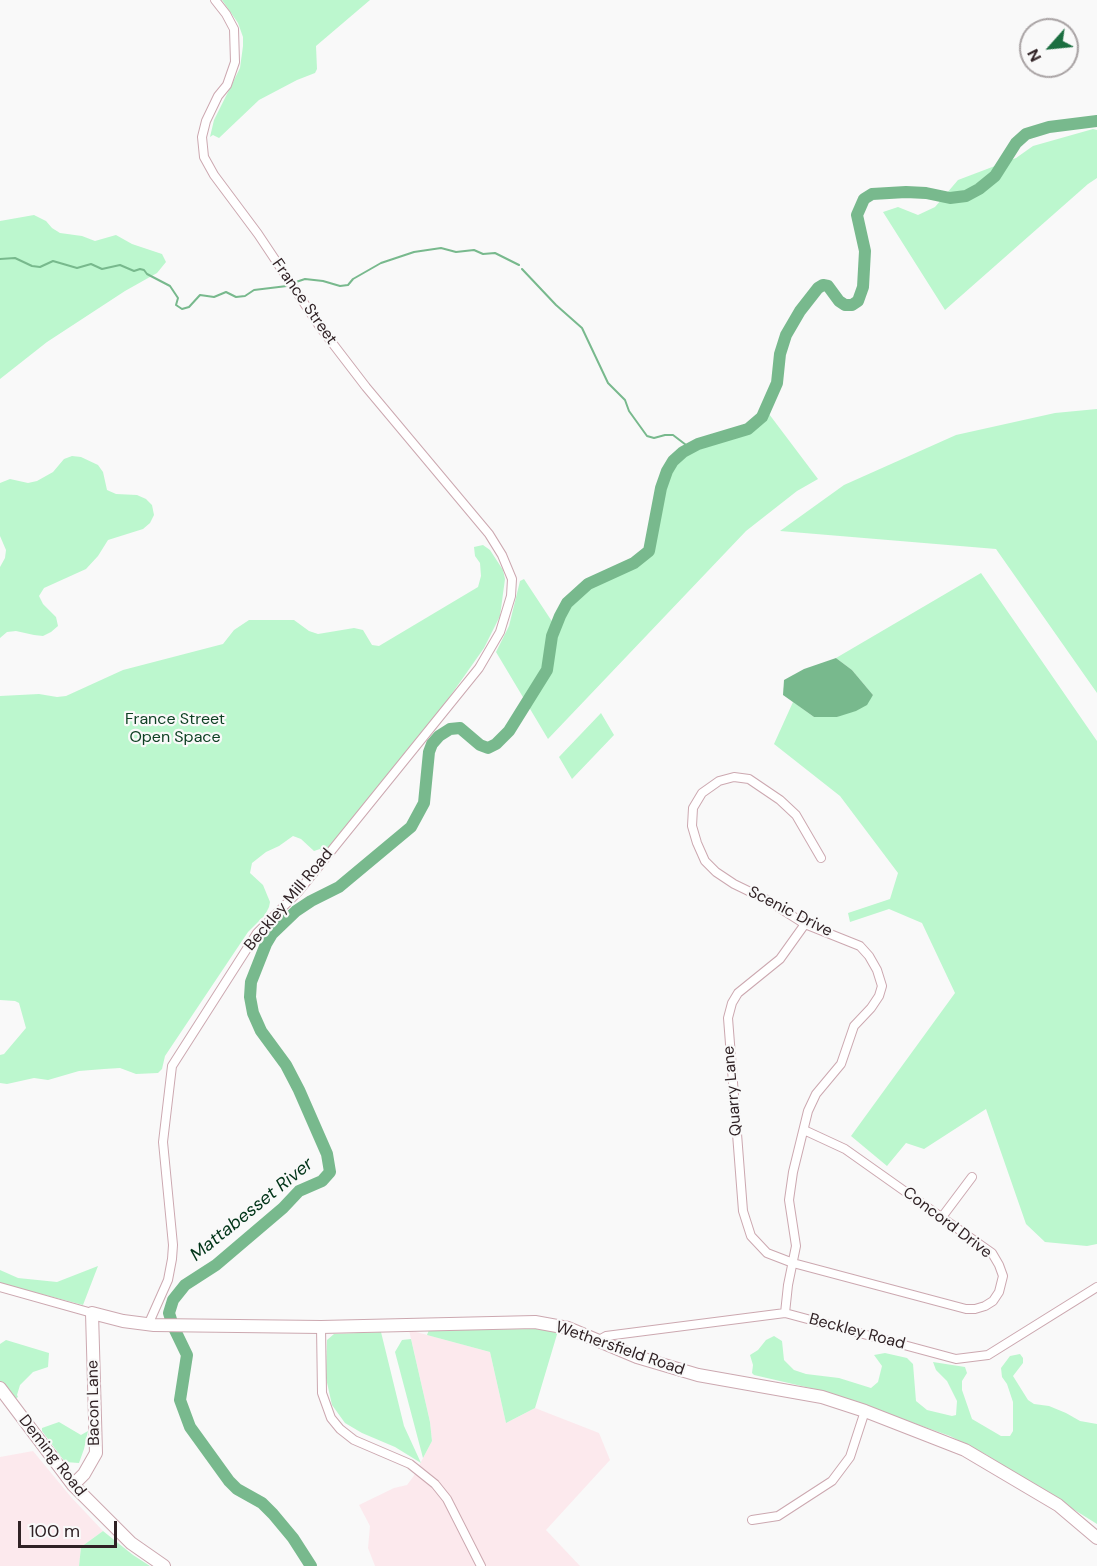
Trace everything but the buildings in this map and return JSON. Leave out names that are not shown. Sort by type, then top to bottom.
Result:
[{"type":"street","name":"France Street","points":[[215,0],[234,29],[235,62],[227,85],[218,96],[206,121],[202,137],[204,157],[321,327],[366,387],[489,534],[502,555],[512,579]]},
{"type":"street","name":"Beckley Mill Road","points":[[148,1325],[168,1280],[172,1259],[173,1245],[163,1142],[172,1066],[257,933],[298,892],[479,668],[500,632],[511,596],[512,579]]},
{"type":"street","name":"Scenic Drive","points":[[786,1313],[788,1285],[796,1246],[789,1200],[793,1172],[811,1103],[841,1064],[854,1026],[871,1008],[882,986],[873,963],[860,946],[806,924],[716,872],[705,861],[697,843],[692,826],[693,808],[702,793],[719,781],[735,777],[749,779],[780,800],[796,815],[821,858]]},
{"type":"street","name":"Quarry Lane","points":[[793,1263],[766,1253],[751,1236],[746,1224],[728,1018],[732,1003],[738,993],[780,959],[806,924]]},
{"type":"street","name":"Concord Drive","points":[[793,1263],[975,1310],[993,1300],[1003,1282],[999,1264],[992,1253],[845,1149],[804,1130]]},
{"type":"street","points":[[942,1217],[972,1177]]},
{"type":"street","name":"Wethersfield Road","points":[[0,1287],[123,1321],[148,1325],[321,1326],[535,1322],[568,1328],[637,1356],[698,1375],[822,1397],[866,1411],[965,1450],[1058,1505],[1097,1538]]},
{"type":"street","name":"Beckley Road","points":[[599,1340],[606,1336],[786,1313],[956,1359],[988,1355],[1097,1287]]},
{"type":"street","name":"Bacon Lane","points":[[73,1485],[84,1474],[96,1453],[92,1313]]},
{"type":"street","points":[[321,1326],[322,1394],[332,1418],[340,1429],[354,1440],[410,1464],[435,1484],[447,1499],[481,1566]]},
{"type":"street","name":"Deming Road","points":[[0,1388],[73,1485],[131,1543],[164,1566]]},
{"type":"street","points":[[752,1520],[778,1516],[832,1481],[850,1457],[866,1411]]},
{"type":"shaded area","points":[[836,658],[852,670],[873,695],[867,705],[837,717],[814,717],[783,695],[784,680],[804,669]]},
{"type":"shaded area","points":[[409,1330],[490,1352],[506,1423],[535,1408],[599,1433],[610,1460],[546,1530],[580,1566],[375,1566],[368,1548],[370,1526],[359,1505],[394,1488],[407,1485],[432,1441],[430,1422]]},
{"type":"shaded area","points":[[33,1451],[103,1531],[81,1547],[79,1566],[0,1566],[0,1457]]},
{"type":"green space","points":[[222,0],[370,0],[316,46],[317,69],[315,73],[259,100],[219,138],[213,135],[210,137],[214,120],[240,68],[243,46],[243,37],[238,23]]},
{"type":"green space","points":[[1093,129],[1097,130],[1097,178],[945,310],[883,212],[898,207],[918,215],[935,207],[958,180],[1016,158],[1033,146]]},
{"type":"green space","points":[[34,215],[46,221],[60,233],[82,236],[95,241],[116,235],[132,244],[162,254],[166,262],[157,273],[47,342],[0,379],[0,221]]},
{"type":"green space","points":[[1097,409],[1097,693],[996,549],[780,531],[844,485],[956,435],[1055,413]]},
{"type":"green space","points":[[766,410],[818,479],[797,491],[746,531],[548,739],[496,652],[509,626],[520,581],[524,579],[555,626],[567,603],[584,587],[634,563],[649,551],[661,488],[667,471],[675,459],[698,444],[748,429],[759,421]]},
{"type":"green space","points":[[72,456],[81,457],[98,465],[103,472],[107,490],[116,494],[137,495],[146,499],[152,505],[154,515],[143,529],[108,540],[86,569],[44,588],[39,596],[43,604],[56,617],[58,626],[51,632],[43,636],[16,631],[7,632],[0,638],[0,567],[6,550],[0,536],[0,483],[10,479],[28,483],[37,481],[53,472],[64,459]]},
{"type":"green space","name":"France Street Open Space","points":[[483,545],[490,550],[503,570],[505,579],[500,616],[484,648],[446,702],[325,854],[320,849],[314,851],[301,839],[293,836],[252,863],[250,873],[263,885],[270,902],[269,907],[265,915],[248,932],[165,1056],[162,1069],[158,1073],[136,1074],[120,1068],[79,1071],[48,1080],[34,1078],[7,1084],[0,1083],[0,1055],[4,1054],[26,1028],[19,1003],[0,1000],[0,696],[39,694],[66,696],[123,670],[223,644],[234,630],[249,620],[294,620],[309,631],[318,634],[354,628],[363,630],[372,645],[379,646],[478,587],[481,576],[480,563],[475,556],[474,547]]},
{"type":"green space","points":[[981,573],[1097,741],[1097,1244],[1087,1246],[1045,1242],[1026,1224],[986,1109],[924,1149],[906,1143],[887,1166],[851,1136],[955,993],[922,923],[889,909],[850,922],[848,913],[890,899],[898,873],[840,796],[774,744],[793,702],[814,717],[837,717],[873,695],[852,670],[836,658]]},
{"type":"green space","points":[[601,713],[614,735],[572,779],[559,757]]},
{"type":"green space","points":[[98,1266],[83,1305],[0,1283],[0,1270],[18,1278],[57,1282]]},
{"type":"green space","points":[[536,1329],[558,1331],[535,1408],[506,1423],[490,1352],[427,1335],[429,1330]]},
{"type":"green space","points":[[381,1332],[404,1426],[421,1463],[395,1447],[345,1423],[332,1405],[326,1378],[327,1340],[334,1334]]},
{"type":"green space","points":[[774,1336],[782,1341],[784,1360],[794,1370],[806,1374],[839,1378],[871,1388],[878,1382],[882,1366],[874,1355],[885,1353],[907,1358],[913,1364],[916,1401],[927,1410],[952,1416],[956,1415],[957,1401],[947,1381],[936,1370],[933,1362],[965,1367],[967,1373],[962,1381],[962,1390],[972,1419],[1001,1436],[1010,1436],[1013,1431],[1013,1402],[1002,1377],[1001,1368],[1010,1356],[1020,1354],[1023,1363],[1013,1376],[1028,1400],[1034,1404],[1049,1406],[1080,1421],[1097,1424],[1097,1524],[985,1454],[950,1436],[823,1391],[754,1375],[750,1355],[758,1350],[766,1340]]},
{"type":"green space","points":[[411,1339],[430,1422],[432,1441],[423,1458],[395,1352],[402,1340]]},
{"type":"green space","points":[[6,1340],[49,1353],[48,1367],[33,1372],[20,1385],[18,1397],[15,1399],[0,1381],[0,1344]]},
{"type":"green space","points":[[59,1422],[81,1435],[88,1431],[79,1463],[65,1462],[42,1431],[42,1428]]},
{"type":"green space","points":[[103,1531],[150,1566],[79,1566],[81,1547]]},
{"type":"waterway","name":"Mattabesset River","points":[[311,1566],[293,1538],[273,1514],[262,1503],[237,1489],[229,1481],[190,1427],[180,1400],[187,1355],[169,1313],[173,1300],[185,1285],[216,1265],[283,1208],[299,1191],[322,1181],[330,1172],[327,1154],[299,1090],[286,1065],[261,1031],[253,1013],[250,997],[251,982],[266,944],[272,934],[296,911],[339,887],[411,827],[424,803],[429,752],[439,736],[450,729],[460,728],[480,745],[488,748],[496,744],[509,731],[547,670],[552,636],[567,603],[588,584],[634,563],[649,551],[661,488],[673,461],[683,452],[698,444],[748,429],[762,417],[777,383],[780,354],[786,335],[800,311],[818,288],[823,285],[828,286],[839,301],[845,305],[852,305],[858,301],[863,287],[865,251],[857,215],[864,199],[872,194],[906,192],[950,198],[966,196],[995,176],[1016,143],[1026,134],[1049,127],[1097,121]]},
{"type":"waterway","points":[[296,282],[305,279],[340,286],[348,285],[353,279],[381,263],[414,252],[441,248],[456,252],[474,250],[483,254],[495,253],[519,265]]},
{"type":"waterway","points":[[0,259],[15,258],[40,267],[53,261],[77,268],[91,264],[102,269],[120,265],[134,271],[144,270],[147,274],[170,286],[178,298],[176,305],[182,309],[189,307],[200,295],[214,297],[226,292],[236,297],[245,296],[254,290],[287,286]]},
{"type":"waterway","points":[[522,269],[556,305],[582,328],[608,383],[625,400],[629,411],[647,436],[654,438],[673,435],[690,448]]}]
